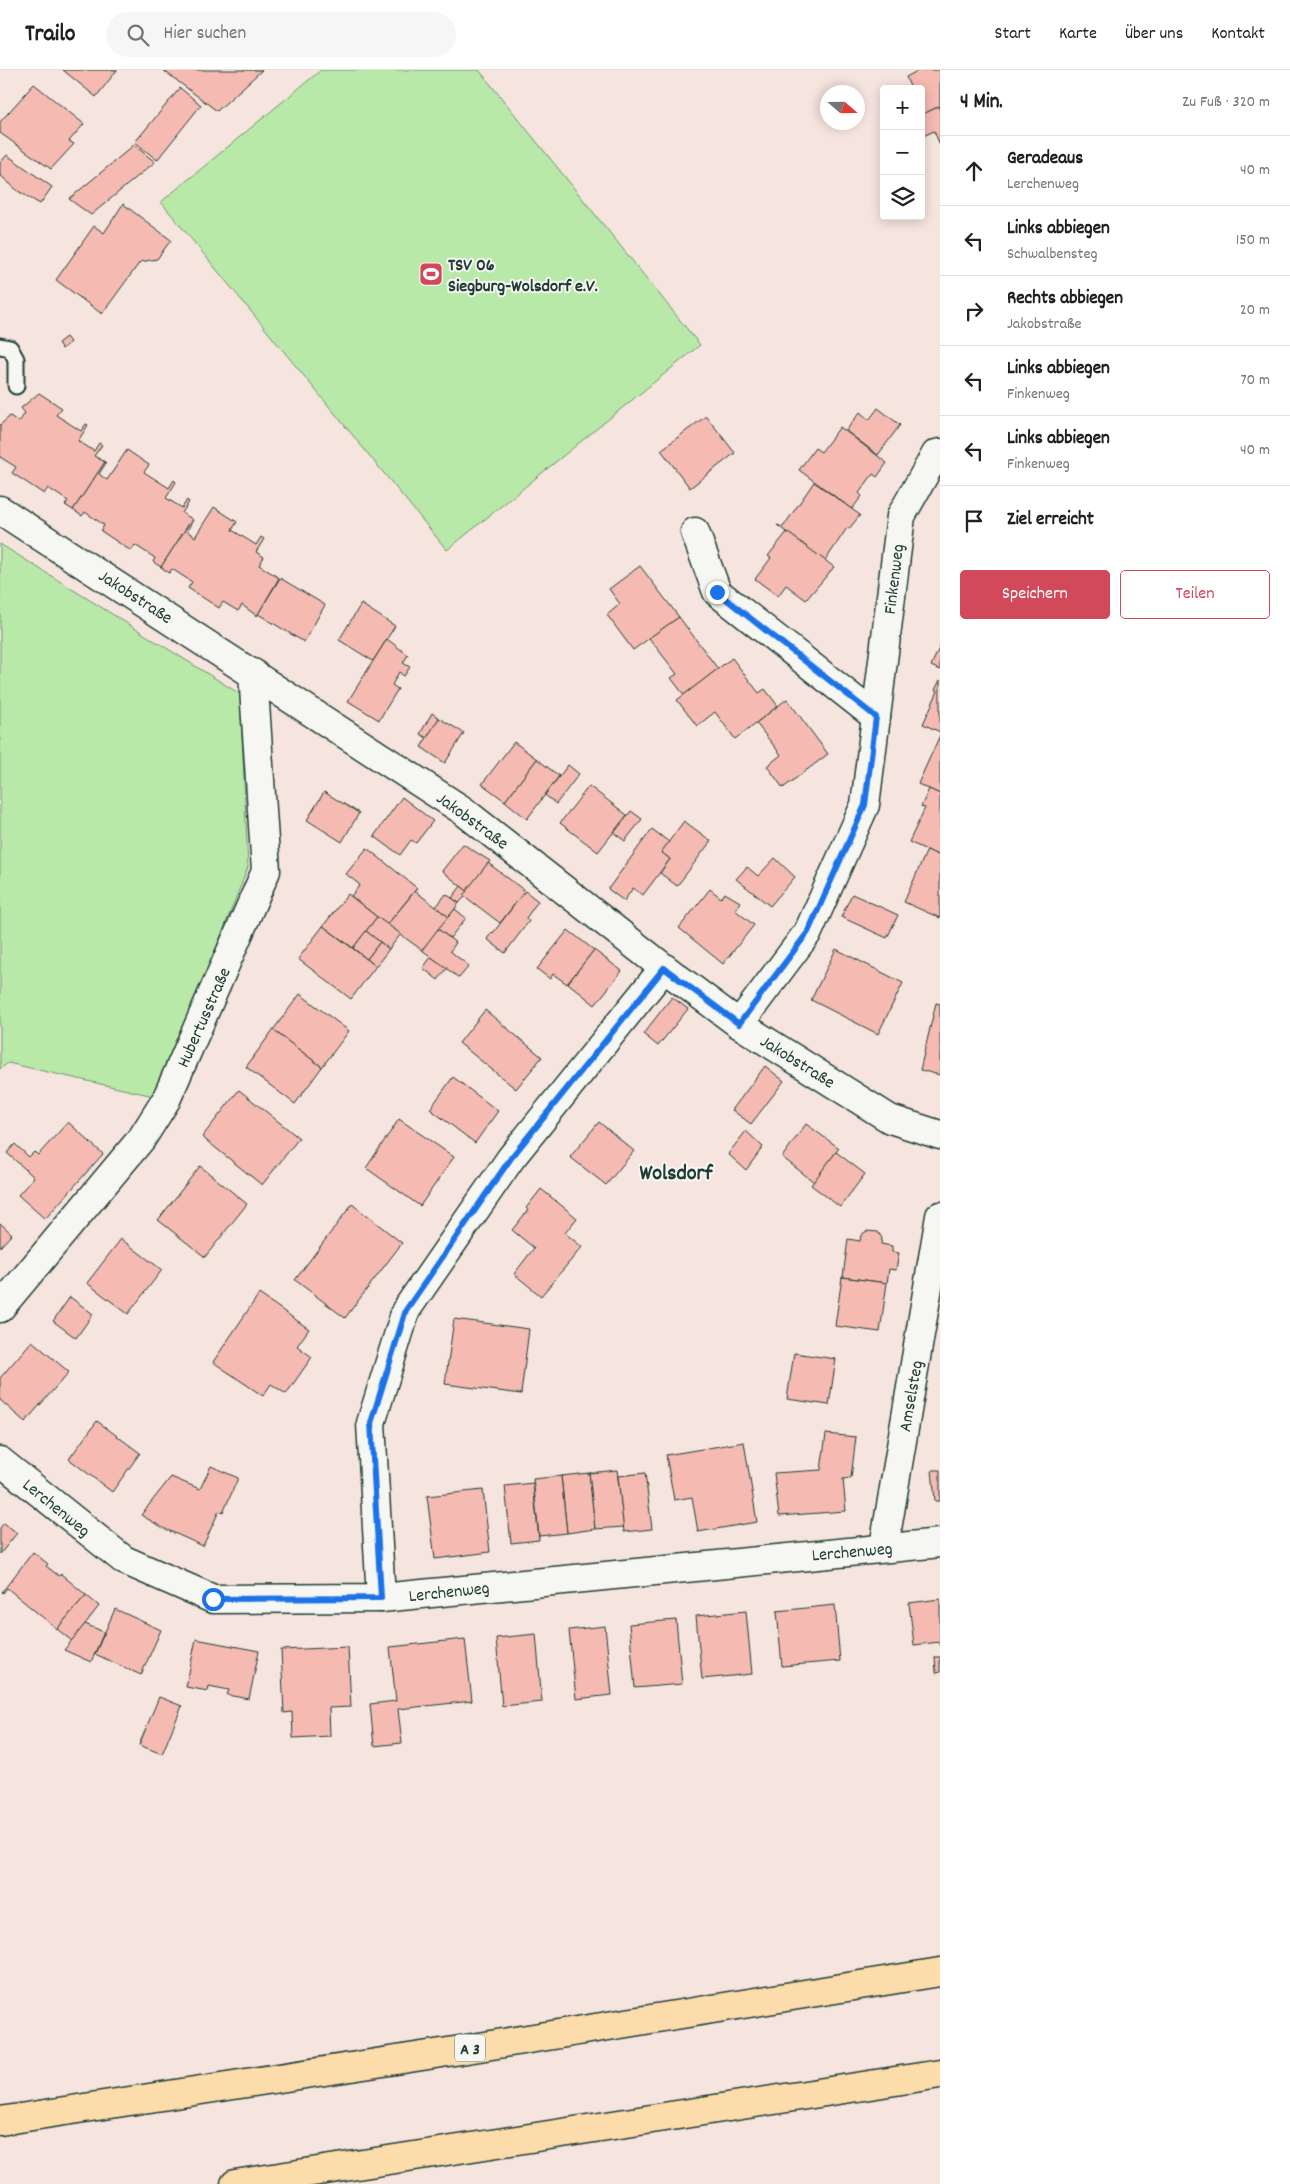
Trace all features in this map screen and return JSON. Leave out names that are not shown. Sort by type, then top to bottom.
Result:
[{"type":"highway","name":"A 3","points":[[0,2121],[468,2049],[940,1972]]},
{"type":"highway","points":[[235,2184],[940,2074]]},
{"type":"street","name":"Finkenweg","points":[[739,1024],[808,932],[865,805],[901,516],[936,454],[940,453]]},
{"type":"street","name":"Jakobstraße","points":[[0,510],[254,673],[462,810],[664,968],[739,1024],[890,1119],[940,1135]]},
{"type":"street","points":[[695,532],[717,592],[876,717]]},
{"type":"street","name":"Hubertusstraße","points":[[0,1308],[142,1138],[166,1100],[266,871],[254,673]]},
{"type":"street","points":[[381,1598],[371,1423],[406,1310],[511,1158],[664,968]]},
{"type":"street","name":"Amselsteg","points":[[884,1547],[940,1216]]},
{"type":"street","name":"Lerchenweg","points":[[0,1461],[124,1560],[213,1599],[381,1598],[884,1547],[940,1543]]},
{"type":"lane","points":[[0,346],[10,348],[16,359],[16,386]]},
{"type":"green space","name":"TSV 06 Siegburg-Wolsdorf e.V.","points":[[321,70],[479,70],[700,345],[447,550],[161,202]]},
{"type":"green space","points":[[0,544],[240,694],[248,867],[158,1097],[8,1063],[0,1069]]},
{"type":"building","points":[[63,70],[117,70],[96,97]]},
{"type":"building","points":[[163,70],[262,70],[217,111]]},
{"type":"building","points":[[919,70],[940,70],[940,106],[925,113],[925,85],[909,85],[906,77]]},
{"type":"building","points":[[34,84],[84,124],[69,141],[74,144],[51,169],[0,133],[0,122]]},
{"type":"building","points":[[180,88],[201,105],[157,160],[135,142]]},
{"type":"building","points":[[940,106],[940,145],[934,131],[925,135],[925,113]]},
{"type":"building","points":[[134,145],[155,162],[91,215],[69,199]]},
{"type":"building","points":[[7,155],[52,187],[40,204],[18,191],[0,175],[0,163]]},
{"type":"building","points":[[123,204],[171,240],[157,259],[140,262],[102,314],[56,280],[94,226],[104,233]]},
{"type":"building","points":[[66,337],[70,342],[62,349],[58,343]]},
{"type":"building","points":[[39,393],[62,408],[56,415],[81,431],[86,424],[88,425],[78,441],[94,451],[99,443],[102,445],[94,456],[105,462],[73,510],[65,505],[68,501],[48,488],[44,494],[12,473],[16,467],[0,457],[0,425],[10,416],[19,422],[25,413],[21,408]]},
{"type":"building","points":[[878,408],[900,425],[878,455],[846,431],[860,412],[869,420]]},
{"type":"building","points":[[706,416],[735,453],[690,488],[661,450]]},
{"type":"building","points":[[840,427],[887,463],[877,477],[873,474],[859,493],[862,496],[852,509],[799,470],[815,448],[821,452]]},
{"type":"building","points":[[127,450],[149,465],[144,472],[169,488],[174,480],[176,482],[166,498],[182,508],[187,500],[189,502],[182,513],[192,519],[161,567],[153,562],[155,558],[135,545],[131,551],[101,531],[104,525],[85,512],[82,516],[73,510],[105,462],[99,474],[107,480]]},
{"type":"building","points":[[814,482],[860,515],[849,529],[847,528],[825,561],[777,525],[783,527]]},
{"type":"building","points":[[214,507],[237,522],[232,530],[256,545],[261,537],[264,539],[256,552],[264,557],[259,565],[279,578],[257,616],[242,605],[238,611],[223,602],[219,608],[188,588],[192,582],[172,569],[169,573],[161,567],[192,519],[187,531],[195,537]]},
{"type":"building","points":[[787,532],[834,567],[806,600],[786,585],[778,596],[755,579],[771,558],[768,556]]},
{"type":"building","points":[[640,566],[679,617],[633,650],[607,615],[620,604],[609,589]]},
{"type":"building","points":[[280,578],[325,605],[304,642],[258,614]]},
{"type":"building","points":[[361,604],[395,626],[373,661],[339,640]]},
{"type":"building","points":[[679,617],[718,669],[684,695],[671,678],[677,674],[649,638]]},
{"type":"building","points":[[387,639],[408,655],[403,663],[410,667],[404,676],[399,672],[392,685],[398,689],[379,720],[348,701]]},
{"type":"building","points":[[940,646],[940,670],[931,666]]},
{"type":"building","points":[[732,658],[759,693],[765,689],[778,706],[735,739],[715,712],[697,726],[677,700]]},
{"type":"building","points":[[940,680],[940,732],[923,724],[938,691],[935,690]]},
{"type":"building","points":[[787,699],[828,754],[783,788],[767,766],[781,755],[756,723]]},
{"type":"building","points":[[432,713],[439,718],[427,738],[420,734]]},
{"type":"building","points":[[439,718],[464,733],[445,763],[421,747]]},
{"type":"building","points":[[940,735],[940,794],[918,784]]},
{"type":"building","points":[[514,742],[537,759],[505,801],[482,784]]},
{"type":"building","points":[[537,759],[559,776],[527,819],[505,801]]},
{"type":"building","points":[[568,765],[579,774],[556,804],[545,795]]},
{"type":"building","points":[[589,786],[627,815],[598,852],[560,823]]},
{"type":"building","points":[[929,789],[940,794],[940,856],[909,842],[925,808],[921,807]]},
{"type":"building","points":[[324,792],[359,813],[342,842],[307,820]]},
{"type":"building","points":[[402,797],[433,821],[416,843],[411,840],[400,855],[374,836]]},
{"type":"building","points":[[631,811],[642,819],[625,841],[614,833]]},
{"type":"building","points":[[684,821],[711,841],[677,886],[660,873],[670,859],[661,852]]},
{"type":"building","points":[[652,829],[669,842],[661,852],[670,859],[643,895],[633,888],[624,901],[608,889]]},
{"type":"building","points":[[463,844],[490,861],[467,891],[442,871]]},
{"type":"building","points":[[367,848],[417,888],[387,925],[351,896],[360,885],[346,874]]},
{"type":"building","points":[[927,850],[940,856],[940,918],[904,902]]},
{"type":"building","points":[[775,858],[795,877],[770,906],[736,879],[747,867],[758,876]]},
{"type":"building","points":[[488,863],[525,891],[500,923],[463,895]]},
{"type":"building","points":[[461,886],[467,891],[463,895],[465,897],[459,903],[452,898]]},
{"type":"building","points":[[710,889],[721,898],[725,893],[740,902],[735,910],[754,925],[723,964],[679,928]]},
{"type":"building","points":[[415,891],[449,917],[422,950],[387,925]]},
{"type":"building","points":[[525,891],[538,901],[526,918],[529,921],[505,953],[487,939]]},
{"type":"building","points":[[348,894],[377,917],[353,948],[323,926]]},
{"type":"building","points":[[446,894],[459,903],[449,917],[436,907]]},
{"type":"building","points":[[852,894],[898,915],[887,938],[841,917]]},
{"type":"building","points":[[455,909],[466,918],[450,938],[438,929]]},
{"type":"building","points":[[377,917],[401,934],[389,949],[366,931]]},
{"type":"building","points":[[323,926],[376,966],[351,999],[298,959]]},
{"type":"building","points":[[438,929],[456,943],[450,951],[469,966],[459,978],[422,950]]},
{"type":"building","points":[[568,930],[594,950],[567,984],[553,974],[550,979],[537,969]]},
{"type":"building","points":[[366,931],[380,942],[367,959],[353,948]]},
{"type":"building","points":[[380,942],[389,949],[376,966],[367,959]]},
{"type":"building","points":[[836,949],[903,983],[878,1034],[811,1000]]},
{"type":"building","points":[[594,950],[622,971],[595,1005],[568,983]]},
{"type":"building","points":[[431,957],[447,968],[438,980],[423,968]]},
{"type":"building","points":[[300,994],[349,1031],[322,1067],[273,1030]]},
{"type":"building","points":[[672,997],[688,1009],[658,1046],[643,1034]]},
{"type":"building","points":[[936,1003],[940,1004],[940,1075],[920,1070]]},
{"type":"building","points":[[485,1010],[542,1057],[516,1089],[459,1043]]},
{"type":"building","points":[[273,1030],[322,1067],[295,1104],[246,1067]]},
{"type":"building","points":[[765,1066],[784,1081],[751,1124],[732,1110]]},
{"type":"building","points":[[453,1077],[498,1111],[475,1143],[430,1109]]},
{"type":"building","points":[[239,1090],[299,1138],[262,1185],[202,1137]]},
{"type":"building","points":[[399,1119],[454,1157],[420,1206],[366,1168]]},
{"type":"building","points":[[68,1122],[103,1154],[45,1219],[18,1195],[34,1177],[7,1153],[15,1144],[29,1157],[34,1152],[38,1155]]},
{"type":"building","points":[[599,1122],[634,1151],[606,1185],[570,1157]]},
{"type":"building","points":[[806,1124],[839,1148],[814,1182],[782,1157]]},
{"type":"building","points":[[746,1131],[763,1147],[746,1170],[728,1154]]},
{"type":"building","points":[[836,1152],[865,1174],[840,1207],[811,1185]]},
{"type":"building","points":[[200,1166],[247,1204],[205,1257],[158,1220]]},
{"type":"building","points":[[541,1189],[577,1218],[565,1233],[582,1247],[541,1296],[514,1274],[534,1248],[512,1230],[528,1210],[526,1208]]},
{"type":"building","points":[[352,1204],[402,1243],[345,1318],[295,1280]]},
{"type":"building","points":[[0,1223],[12,1234],[0,1247]]},
{"type":"building","points":[[867,1231],[878,1232],[882,1238],[881,1244],[892,1246],[892,1252],[899,1253],[896,1270],[889,1269],[887,1283],[843,1277],[848,1239],[860,1241],[861,1235]]},
{"type":"building","points":[[121,1239],[162,1270],[128,1314],[87,1283]]},
{"type":"building","points":[[842,1277],[887,1283],[880,1332],[835,1326]]},
{"type":"building","points":[[259,1294],[309,1329],[297,1346],[312,1357],[286,1394],[271,1384],[263,1396],[213,1362]]},
{"type":"building","points":[[70,1297],[93,1314],[76,1338],[53,1321]]},
{"type":"building","points":[[454,1319],[529,1329],[521,1394],[445,1384]]},
{"type":"building","points":[[32,1341],[69,1372],[25,1422],[0,1400],[0,1378]]},
{"type":"building","points":[[794,1353],[836,1359],[829,1405],[787,1399]]},
{"type":"building","points":[[97,1421],[140,1453],[112,1492],[69,1459]]},
{"type":"building","points":[[826,1434],[856,1437],[851,1478],[843,1479],[846,1511],[779,1516],[774,1473],[821,1470]]},
{"type":"building","points":[[744,1442],[757,1522],[698,1532],[692,1497],[674,1500],[666,1455]]},
{"type":"building","points":[[211,1466],[238,1478],[223,1513],[219,1511],[203,1546],[163,1528],[141,1515],[171,1477],[200,1489]]},
{"type":"building","points":[[617,1470],[624,1527],[595,1529],[589,1473]]},
{"type":"building","points":[[932,1470],[940,1470],[940,1501],[935,1501]]},
{"type":"building","points":[[589,1473],[595,1529],[567,1533],[561,1476]]},
{"type":"building","points":[[645,1473],[652,1529],[624,1532],[618,1476]]},
{"type":"building","points":[[561,1476],[567,1533],[539,1536],[533,1479]]},
{"type":"building","points":[[533,1483],[539,1540],[511,1543],[505,1486]]},
{"type":"building","points":[[483,1490],[490,1552],[435,1559],[427,1496]]},
{"type":"building","points":[[4,1523],[17,1533],[0,1554],[0,1528]]},
{"type":"building","points":[[33,1552],[48,1564],[46,1566],[59,1576],[61,1574],[86,1595],[57,1629],[7,1588],[2,1592]]},
{"type":"building","points":[[86,1595],[99,1606],[72,1641],[57,1629]]},
{"type":"building","points":[[940,1599],[940,1642],[914,1645],[909,1603]]},
{"type":"building","points":[[835,1605],[840,1661],[782,1666],[777,1611]]},
{"type":"building","points":[[115,1609],[161,1630],[141,1675],[95,1654]]},
{"type":"building","points":[[746,1611],[752,1674],[702,1679],[696,1616]]},
{"type":"building","points":[[676,1620],[682,1684],[635,1688],[629,1624]]},
{"type":"building","points":[[85,1624],[104,1632],[91,1662],[64,1650]]},
{"type":"building","points":[[605,1626],[612,1695],[576,1699],[569,1630]]},
{"type":"building","points":[[536,1634],[542,1702],[502,1706],[496,1638]]},
{"type":"building","points":[[196,1639],[259,1651],[249,1699],[227,1695],[229,1690],[209,1686],[208,1691],[186,1687]]},
{"type":"building","points":[[465,1639],[472,1701],[398,1709],[402,1743],[374,1746],[370,1704],[396,1701],[390,1647]]},
{"type":"building","points":[[348,1647],[351,1707],[329,1708],[330,1736],[293,1738],[292,1712],[284,1713],[281,1650]]},
{"type":"building","points":[[935,1657],[940,1657],[940,1672],[936,1673]]},
{"type":"building","points":[[159,1697],[182,1706],[162,1754],[139,1745]]},
{"type":"place","name":"TSV 06 Siegburg-Wolsdorf e.V.","points":[[431,274]]},
{"type":"district","name":"Wolsdorf","points":[[676,1171]]},
{"type":"route","points":[[213,1599],[381,1598],[371,1423],[406,1310],[511,1158],[664,968],[739,1024],[808,932],[865,805],[876,717],[717,592]]}]
